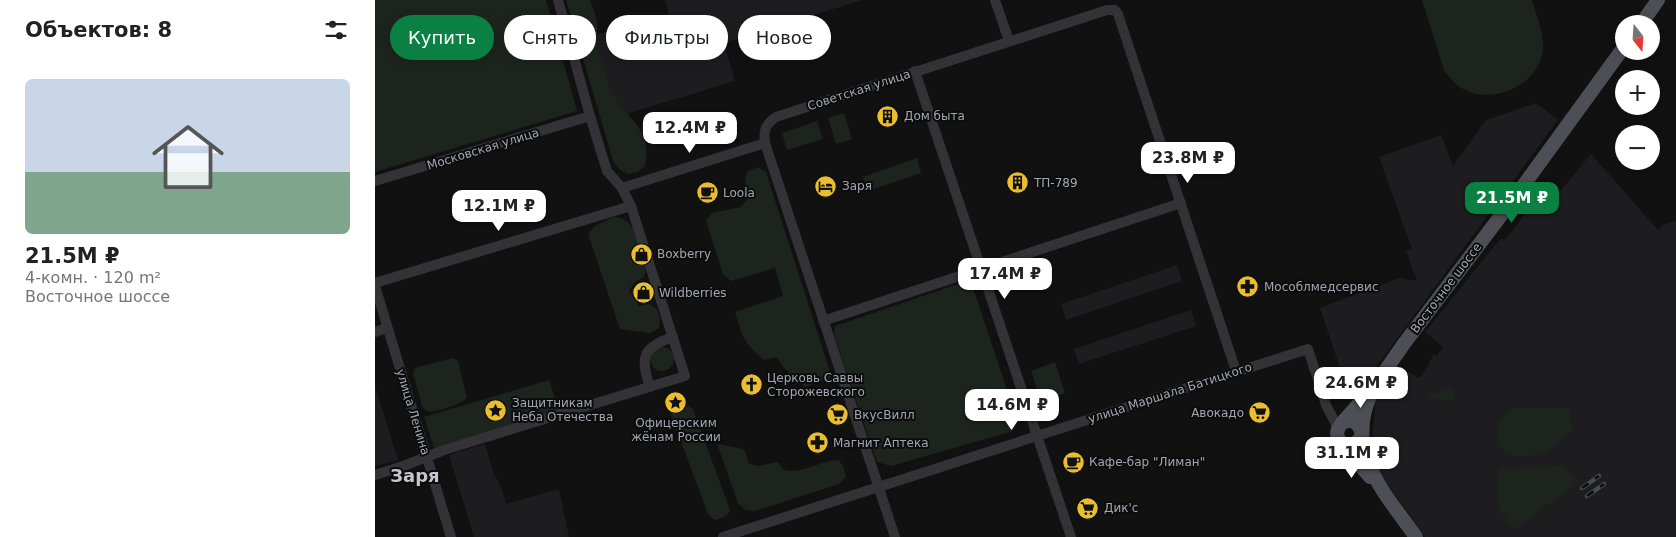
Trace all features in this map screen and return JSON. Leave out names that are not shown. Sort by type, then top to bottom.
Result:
[{"type":"main road","points":[[1647,15],[1657,0]]},
{"type":"main road","name":"Восточное шоссе","points":[[1416,537],[1339,430],[1376,384],[1615,59]]},
{"type":"main road","name":"Восточное шоссе","points":[[1376,384],[1367,405],[1362,434],[1367,459],[1389,500]]},
{"type":"main road","points":[[1346,421],[1353,421],[1360,427],[1362,434],[1358,442],[1353,445],[1347,445],[1339,430],[1346,421]]},
{"type":"street","points":[[375,475],[455,446],[685,376],[631,206],[622,188],[607,171],[558,0]]},
{"type":"street","points":[[995,0],[1009,41]]},
{"type":"street","name":"Советская улица","points":[[765,143],[764,134],[767,124],[776,117],[1107,10],[1115,10],[1118,14],[1181,203]]},
{"type":"street","points":[[915,71],[1071,537]]},
{"type":"street","name":"Московская улица","points":[[375,181],[590,116]]},
{"type":"street","points":[[622,188],[765,143],[895,537]]},
{"type":"street","points":[[823,322],[1181,203],[1237,371]]},
{"type":"street","points":[[375,284],[631,206]]},
{"type":"street","name":"улица Ленина","points":[[375,284],[451,537]]},
{"type":"street","points":[[375,332],[387,328]]},
{"type":"street","points":[[650,387],[644,370],[646,354],[656,342],[673,337]]},
{"type":"street","name":"улица Маршала Батицкого","points":[[723,537],[1308,349],[1326,406],[1339,430]]},
{"type":"shaded area","points":[[375,0],[546,0],[550,15],[504,15],[504,60],[563,60],[577,111],[375,172]]},
{"type":"shaded area","points":[[566,0],[590,0],[595,15],[570,15]]},
{"type":"shaded area","points":[[665,0],[862,0],[814,15],[738,15],[738,39],[728,42],[728,15],[665,15],[669,14]]},
{"type":"shaded area","points":[[1422,0],[1532,0],[1543,43],[1540,61],[1534,72],[1525,82],[1501,93],[1475,94],[1463,89],[1444,70]]},
{"type":"shaded area","points":[[596,18],[598,45],[610,89],[622,108],[636,123],[645,141],[647,152],[645,166],[637,172],[628,174],[619,169],[613,161],[584,60],[596,60]]},
{"type":"shaded area","points":[[606,32],[606,60],[728,60],[728,57],[735,81],[616,117],[596,52],[596,35]]},
{"type":"shaded area","points":[[1536,103],[1558,120],[1351,401],[1320,308],[1400,278],[1417,281],[1406,251],[1412,249],[1379,157],[1441,135],[1453,166],[1486,120]]},
{"type":"shaded area","points":[[844,113],[852,139],[836,144],[828,118]]},
{"type":"shaded area","points":[[817,121],[823,139],[787,150],[782,133]]},
{"type":"shaded area","points":[[1591,154],[1659,231],[1662,225],[1676,221],[1676,537],[1425,537],[1382,476],[1371,454],[1376,397],[1390,376],[1408,371],[1419,378],[1430,364],[1429,362],[1434,354],[1437,356],[1443,347],[1425,332],[1497,243],[1502,238],[1505,240],[1537,199],[1547,207]]},
{"type":"shaded area","points":[[917,158],[921,173],[867,191],[863,177]]},
{"type":"shaded area","points":[[758,167],[766,172],[832,378],[805,387],[784,368],[777,357],[764,360],[752,349],[742,334],[735,312],[783,296],[775,268],[731,281],[723,274],[706,221],[712,213],[741,207],[747,200],[745,180],[748,171]]},
{"type":"shaded area","points":[[613,217],[624,220],[631,225],[639,244],[634,252],[646,267],[644,277],[635,282],[629,290],[639,306],[649,304],[657,309],[660,318],[659,328],[650,333],[620,329],[588,234],[595,226]]},
{"type":"shaded area","points":[[1177,265],[1182,281],[1066,320],[1061,304]]},
{"type":"shaded area","points":[[967,281],[972,285],[1017,425],[1013,431],[891,466],[877,462],[834,335],[835,326]]},
{"type":"shaded area","points":[[1191,310],[1196,326],[1079,364],[1074,349]]},
{"type":"shaded area","points":[[662,347],[670,351],[674,359],[670,367],[662,371],[654,367],[650,359],[654,351]]},
{"type":"shaded area","points":[[452,358],[458,361],[467,398],[448,408],[432,411],[424,409],[413,373],[415,368]]},
{"type":"shaded area","points":[[1055,362],[1065,393],[1041,401],[1031,371]]},
{"type":"shaded area","points":[[549,380],[559,410],[434,448],[424,417]]},
{"type":"shaded area","points":[[375,386],[398,460],[375,466]]},
{"type":"shaded area","points":[[1447,388],[1451,389],[1455,394],[1455,400],[1429,399],[1429,396]]},
{"type":"shaded area","points":[[685,404],[693,409],[730,510],[722,518],[715,520],[708,514],[671,415],[671,410]]},
{"type":"shaded area","points":[[1515,408],[1569,408],[1573,431],[1544,452],[1534,455],[1514,456],[1504,452],[1501,448],[1498,425],[1503,416]]},
{"type":"shaded area","points":[[485,444],[493,472],[501,487],[506,504],[559,489],[569,537],[474,537],[449,455]]},
{"type":"shaded area","points":[[717,444],[744,449],[749,464],[758,466],[778,462],[784,470],[791,471],[798,471],[825,462],[839,460],[844,468],[846,477],[839,484],[755,511],[745,510],[738,503]]},
{"type":"shaded area","points":[[1560,466],[1566,468],[1578,483],[1514,529],[1503,514],[1499,504],[1497,482],[1501,469]]},
{"type":"railway","points":[[1582,488],[1599,476]]},
{"type":"railway","points":[[1587,496],[1604,484]]},
{"type":"place","name":"Дом быта","points":[[888,116]]},
{"type":"place","name":"ТП-789","points":[[1018,183]]},
{"type":"place","name":"Заря","points":[[826,186]]},
{"type":"place","name":"Loola","points":[[707,193]]},
{"type":"place","name":"Boxberry","points":[[641,254]]},
{"type":"place","name":"Мособлмедсервис","points":[[1248,287]]},
{"type":"place","name":"Wildberries","points":[[643,293]]},
{"type":"place","name":"Церковь Саввы Сторожевского","points":[[751,385]]},
{"type":"place","name":"Офицерским жёнам России","points":[[676,402]]},
{"type":"place","name":"Защитникам Неба Отечества","points":[[496,410]]},
{"type":"place","name":"Авокадо","points":[[1260,413]]},
{"type":"place","name":"ВкусВилл","points":[[838,415]]},
{"type":"place","name":"Магнит Аптека","points":[[817,443]]},
{"type":"place","name":"Кафе-бар \"Лиман\"","points":[[1073,462]]},
{"type":"place","name":"Дик'с","points":[[1088,508]]},
{"type":"district","name":"Заря","points":[[415,475]]}]
